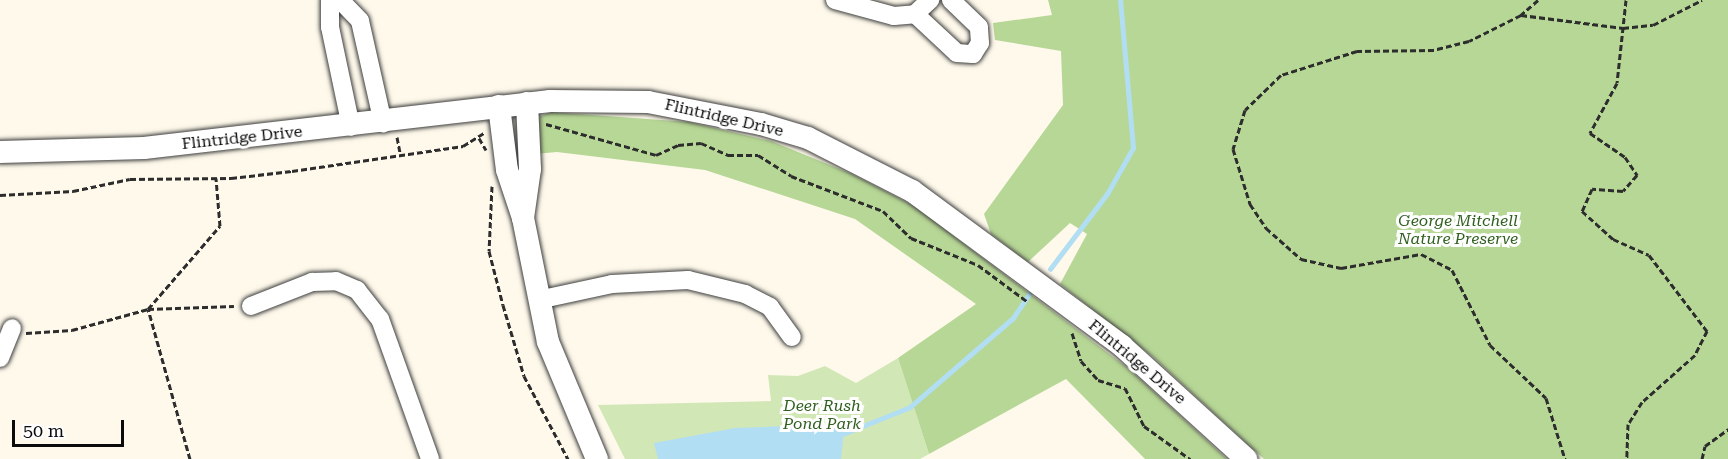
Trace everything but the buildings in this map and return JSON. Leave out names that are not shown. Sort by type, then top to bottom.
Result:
[{"type":"street","points":[[834,0],[873,14],[915,14],[957,53],[974,54],[980,44],[979,27],[951,0]]},
{"type":"street","points":[[915,14],[930,0]]},
{"type":"street","points":[[351,127],[330,27],[341,1],[360,21],[389,125]]},
{"type":"street","name":"Flintridge Drive","points":[[0,160],[25,155],[389,125],[499,106],[615,99],[697,109],[808,138],[879,171],[1122,346],[1246,459]]},
{"type":"street","points":[[522,218],[530,169],[527,104]]},
{"type":"street","points":[[499,106],[507,170],[522,218],[548,342],[597,459]]},
{"type":"street","name":"Flintridge Drive","points":[[0,152],[25,155]]},
{"type":"street","points":[[538,300],[612,284],[688,280],[746,294],[770,307],[792,337]]},
{"type":"street","points":[[251,306],[312,282],[336,281],[357,290],[380,319],[430,459]]},
{"type":"street","points":[[0,358],[12,328]]},
{"type":"path","points":[[1538,0],[1521,15],[1469,41],[1434,50],[1357,51],[1281,75],[1245,110],[1233,149],[1250,204],[1266,228],[1300,259],[1341,268],[1421,254],[1452,270],[1490,345],[1546,398],[1564,459]]},
{"type":"path","points":[[1626,0],[1617,83],[1590,133],[1625,157],[1637,175],[1623,191],[1592,189],[1582,211],[1613,239],[1649,255],[1707,331],[1695,355],[1642,402],[1628,424],[1628,459]]},
{"type":"path","points":[[1521,15],[1623,28],[1653,25],[1702,0]]},
{"type":"path","points":[[389,125],[400,153]]},
{"type":"path","points":[[478,138],[488,155]]},
{"type":"path","points":[[148,309],[220,226],[216,178]]},
{"type":"path","points":[[491,182],[489,251],[500,294],[524,376],[568,459]]},
{"type":"path","points":[[12,328],[35,337],[148,309],[251,306]]},
{"type":"path","points":[[148,309],[190,459]]},
{"type":"path","points":[[1063,325],[1071,329],[1086,367],[1098,380],[1125,388],[1144,426],[1190,459]]},
{"type":"path","points":[[1702,459],[1706,446],[1728,429]]},
{"type":"green space","name":"George Mitchell Nature Preserve","points":[[1048,0],[1728,0],[1728,459],[1264,459],[1152,356],[1060,284],[1087,234],[1070,223],[1028,262],[991,234],[984,214],[1063,105],[1061,51],[995,40],[993,23],[1052,15]]},
{"type":"green space","points":[[550,112],[689,122],[771,141],[852,174],[914,206],[1129,369],[1227,459],[1145,459],[1066,379],[929,454],[898,358],[976,304],[855,219],[705,170],[557,152],[535,154],[539,117]]},
{"type":"green space","name":"Deer Rush Pond Park","points":[[898,358],[929,454],[920,459],[625,459],[598,405],[771,401],[768,375],[798,376],[825,366],[856,383]]},
{"type":"water","points":[[814,425],[844,430],[841,459],[658,459],[654,443],[735,428]]},
{"type":"waterway","points":[[1050,269],[1107,194],[1133,148],[1120,0]]},
{"type":"waterway","points":[[838,436],[910,407],[1013,318],[1029,294]]}]
